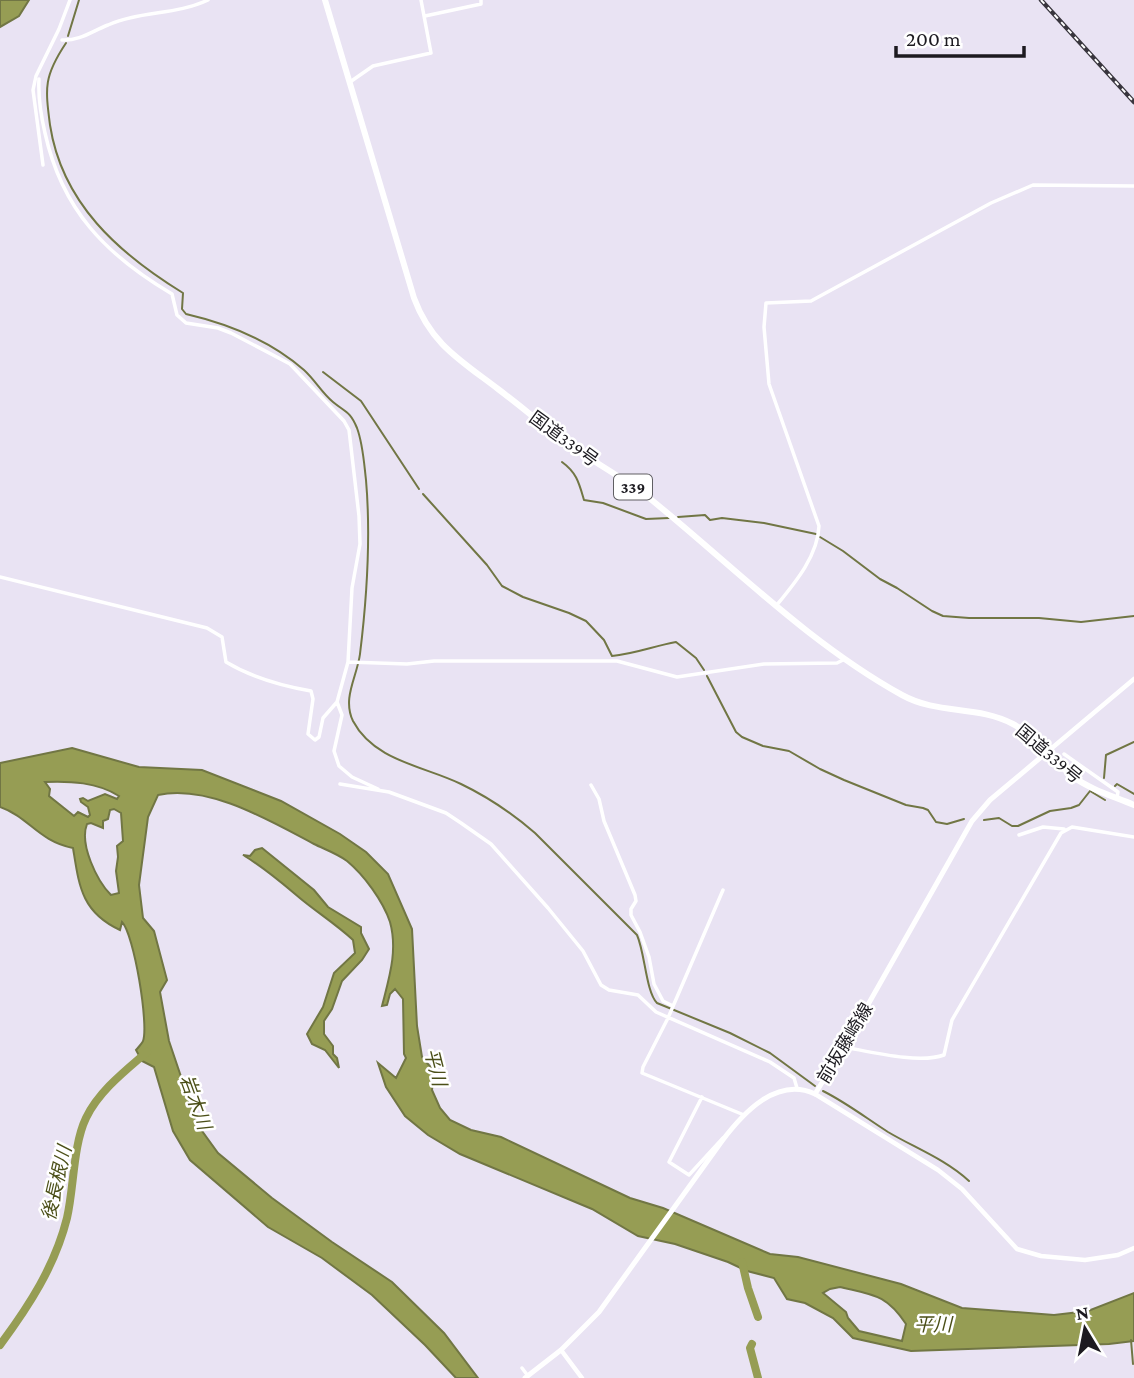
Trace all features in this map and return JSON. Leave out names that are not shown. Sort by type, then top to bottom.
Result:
[{"type":"highway","name":"国道339号","points":[[325,0],[414,298],[434,337],[556,434],[646,496],[776,606],[846,658],[915,702],[930,707],[980,712],[999,718],[1024,731],[1046,753],[1087,786],[1134,805]]},
{"type":"main road","name":"前坂藤崎線","points":[[527,1377],[561,1350],[599,1312],[744,1115],[773,1094],[797,1088],[815,1094],[972,821],[985,805],[1046,753]]},
{"type":"street","points":[[43,164],[33,90],[36,76],[60,29],[70,0]]},
{"type":"street","points":[[62,40],[85,36],[122,20],[194,6],[208,0]]},
{"type":"street","points":[[349,83],[373,66],[431,53],[421,0]]},
{"type":"street","points":[[425,16],[481,4],[481,0]]},
{"type":"street","points":[[0,576],[207,628],[222,638],[226,662],[251,675],[311,691],[313,699],[308,734],[315,740],[319,737],[323,718],[337,702],[348,662],[352,588],[360,544],[349,430],[344,421],[290,364],[231,333],[186,323],[177,315],[172,294],[110,251],[91,232],[67,195],[48,149],[41,114],[39,79]]},
{"type":"street","points":[[776,606],[795,583],[812,552],[819,526],[769,384],[764,327],[766,303],[811,301],[990,203],[1033,185],[1134,187]]},
{"type":"street","points":[[348,662],[407,664],[434,661],[617,660],[677,677],[764,664],[837,663],[846,658]]},
{"type":"street","points":[[1046,753],[1134,679]]},
{"type":"street","points":[[337,702],[342,716],[334,751],[339,766],[352,777],[446,813],[491,844],[583,951],[601,985],[609,990],[638,995],[656,1012],[770,1062],[794,1078],[797,1088]]},
{"type":"street","points":[[1064,754],[1118,792],[1117,798]]},
{"type":"street","points":[[340,785],[378,789]]},
{"type":"street","points":[[591,785],[599,799],[604,821],[635,895],[636,901],[631,915],[649,957],[654,984],[663,1001],[673,1007]]},
{"type":"street","points":[[1019,835],[1043,827],[1065,830]]},
{"type":"street","points":[[844,1047],[900,1056],[937,1058],[944,1055],[952,1020],[1055,841],[1065,830],[1072,827],[1134,837]]},
{"type":"street","points":[[723,890],[642,1073],[744,1115]]},
{"type":"street","points":[[815,1094],[946,1176],[962,1189],[1004,1238],[1017,1249],[1041,1256],[1085,1260],[1118,1255],[1134,1248]]},
{"type":"street","points":[[702,1097],[669,1161],[689,1175],[722,1138],[725,1138]]},
{"type":"street","points":[[561,1350],[582,1378]]},
{"type":"street","points":[[522,1368],[527,1377]]},
{"type":"water","points":[[0,0],[29,0],[19,16],[0,27]]},
{"type":"water","name":"平川","points":[[72,748],[139,767],[202,770],[281,801],[366,852],[388,874],[412,929],[417,1026],[422,1057],[434,1071],[432,1090],[440,1108],[450,1120],[471,1130],[501,1137],[630,1198],[663,1208],[770,1254],[798,1257],[901,1284],[962,1308],[1054,1315],[1088,1311],[1134,1293],[1134,1341],[911,1351],[853,1338],[833,1318],[805,1303],[787,1299],[774,1278],[747,1271],[675,1244],[638,1236],[592,1209],[460,1154],[428,1135],[405,1116],[386,1087],[378,1063],[396,1078],[406,1058],[403,999],[395,989],[390,994],[387,1005],[382,1006],[392,964],[392,933],[383,906],[366,881],[339,856],[259,815],[198,795],[158,795],[148,817],[139,885],[143,918],[154,931],[167,980],[160,992],[169,1041],[197,1124],[218,1153],[272,1198],[392,1282],[444,1333],[478,1378],[456,1378],[372,1295],[322,1258],[268,1227],[190,1160],[173,1131],[154,1067],[142,1061],[136,1050],[143,1041],[144,1017],[127,930],[122,922],[120,930],[107,923],[90,906],[80,885],[73,848],[42,835],[10,811],[0,807],[0,763]],"holes":[[[45,782],[83,783],[119,796],[117,799],[105,794],[88,801],[80,799],[88,807],[90,815],[88,817],[78,812],[74,816],[49,796],[50,789]],[[110,810],[121,813],[123,841],[117,846],[119,893],[111,895],[100,881],[85,842],[87,824],[103,828],[103,821],[108,819]],[[840,1287],[870,1294],[885,1301],[906,1324],[902,1341],[859,1331],[846,1312],[823,1293]]]},
{"type":"water","points":[[262,848],[314,890],[328,907],[361,927],[369,949],[342,981],[332,1009],[324,1021],[324,1034],[333,1046],[333,1054],[337,1058],[339,1068],[325,1050],[312,1044],[307,1034],[323,1007],[334,973],[355,953],[353,940],[243,855],[250,856],[255,850]]},
{"type":"waterway","points":[[68,36],[79,0]]},
{"type":"waterway","points":[[66,43],[50,73],[47,101],[56,153],[80,202],[97,223],[136,261],[183,293],[182,309],[186,314],[234,328],[278,350],[304,370],[329,398],[349,415],[357,428],[366,480],[368,546],[360,654],[349,704],[353,721],[362,734],[387,754],[481,794],[535,833],[637,935],[650,990],[657,1003],[730,1033],[770,1053],[815,1086]]},
{"type":"waterway","points":[[323,372],[361,401],[419,489]]},
{"type":"waterway","points":[[562,462],[574,474],[584,500],[603,503],[646,519],[669,518]]},
{"type":"waterway","points":[[423,494],[487,565],[502,586],[586,621],[604,640],[612,656],[676,642],[696,658],[704,670]]},
{"type":"waterway","points":[[678,517],[705,515],[710,520],[722,518],[764,523],[816,534]]},
{"type":"waterway","points":[[820,537],[880,579],[943,616],[1039,618],[1081,622],[1134,616]]},
{"type":"waterway","points":[[707,676],[736,732],[742,737],[763,746],[789,751],[844,780],[906,805],[928,810],[936,822],[947,824],[964,819]]},
{"type":"waterway","points":[[1104,778],[1106,755],[1134,742]]},
{"type":"waterway","points":[[1115,786],[1117,784],[1134,794]]},
{"type":"waterway","points":[[984,820],[999,818],[1012,826],[1018,826],[1050,811],[1079,805],[1090,791],[1105,800]]},
{"type":"waterway","name":"後長根川","points":[[0,1345],[31,1300],[56,1253],[67,1218],[79,1141],[91,1108],[105,1090],[147,1052]]},
{"type":"waterway","points":[[823,1091],[888,1132],[940,1160],[969,1181]]},
{"type":"waterway","points":[[742,1262],[758,1317]]},
{"type":"waterway","points":[[1131,1340],[1133,1364]]},
{"type":"waterway","points":[[752,1344],[750,1348],[758,1378]]},
{"type":"railway","points":[[1041,0],[1134,102]]},
{"type":"water label","name":"岩木川","points":[[196,1102]]}]
